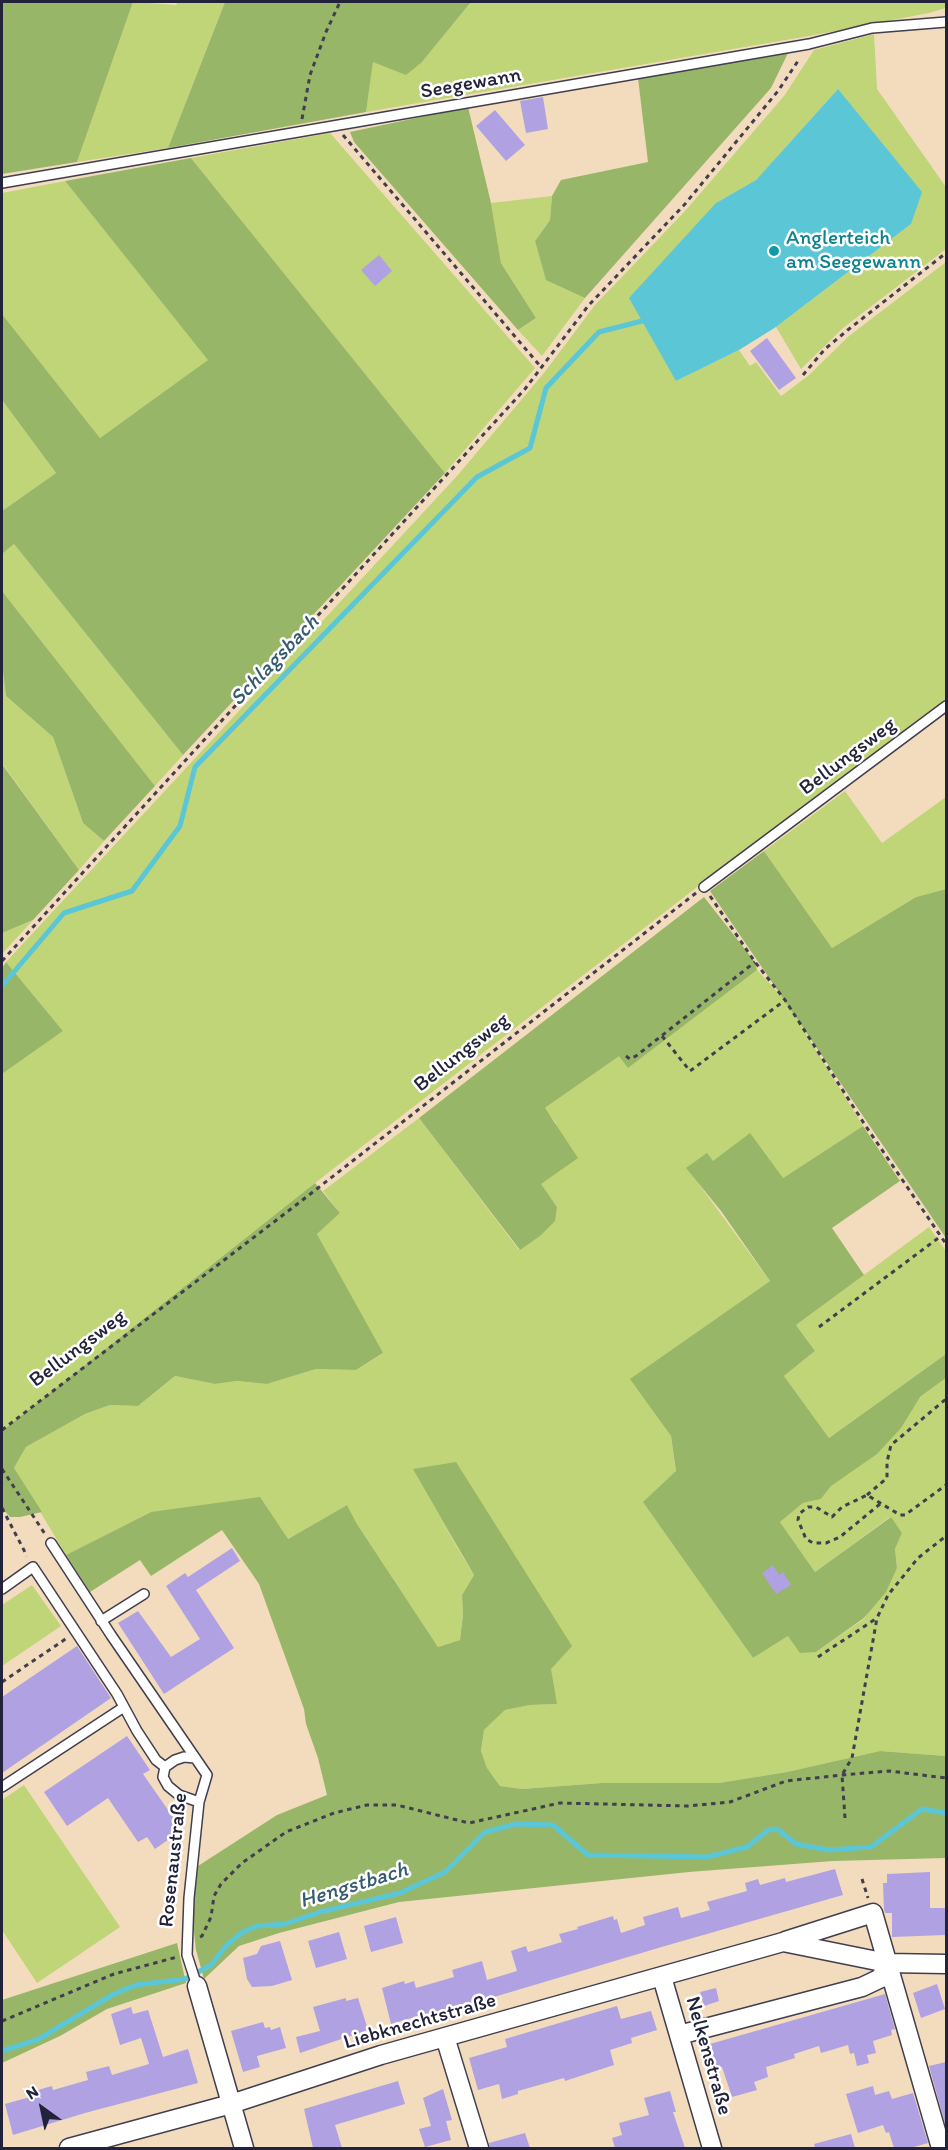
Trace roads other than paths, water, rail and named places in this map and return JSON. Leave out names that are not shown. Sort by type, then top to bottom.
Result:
[{"type":"street","name":"Liebknechtstraße","points":[[69,2148],[231,2104],[381,2055],[662,1977],[873,1913],[887,1963]]},
{"type":"street","name":"Liebknechtstraße","points":[[783,1942],[887,1963],[946,1964]]},
{"type":"street","points":[[679,2035],[862,1987],[881,1978],[887,1963]]},
{"type":"street","points":[[887,1963],[941,2148]]},
{"type":"street","name":"Nelkenstraße","points":[[662,1977],[712,2148]]},
{"type":"street","name":"Rosenaustraße","points":[[197,1986],[244,2148]]},
{"type":"street","points":[[445,2037],[479,2148]]},
{"type":"lane","name":"Seegewann","points":[[2,183],[809,44],[872,28],[946,22]]},
{"type":"lane","name":"Bellungsweg","points":[[704,887],[946,706]]},
{"type":"lane","name":"Rosenaustraße","points":[[51,1544],[101,1622],[207,1775],[199,1802],[189,1898],[188,1957],[197,1986]]},
{"type":"lane","points":[[2,1589],[33,1567],[156,1760],[165,1767]]},
{"type":"lane","points":[[101,1622],[144,1594]]},
{"type":"lane","points":[[2,1787],[124,1707]]},
{"type":"lane","points":[[195,1758],[184,1757],[175,1760],[165,1767],[163,1777],[168,1786],[178,1795],[199,1802]]},
{"type":"water","name":"Anglerteich am Seegewann","points":[[838,89],[922,192],[911,224],[776,327],[739,350],[676,381],[629,298],[716,203],[756,180]]},
{"type":"waterway","name":"Schlagsbach","points":[[2,986],[64,913],[132,891],[180,826],[195,767],[477,477],[530,448],[546,388],[599,332],[642,321]]},
{"type":"waterway","name":"Hengstbach","points":[[2,2051],[39,2039],[112,1995],[136,1985],[185,1979],[211,1965],[226,1946],[241,1933],[257,1926],[285,1924],[320,1912],[400,1893],[445,1872],[485,1832],[516,1824],[553,1825],[588,1855],[707,1857],[747,1847],[768,1830],[777,1829],[796,1844],[829,1850],[871,1847],[922,1809],[946,1813]]},
{"type":"place","name":"Anglerteich am Seegewann","points":[[774,251]]}]
